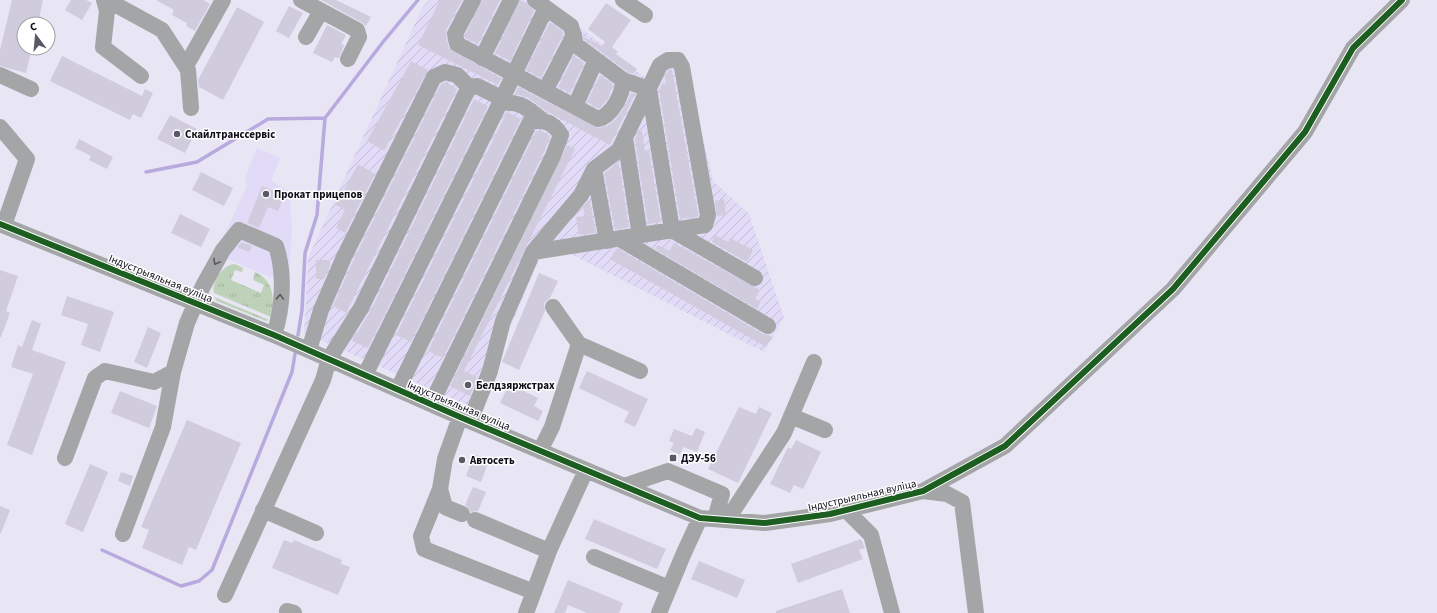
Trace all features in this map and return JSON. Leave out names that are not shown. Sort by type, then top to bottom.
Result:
[{"type":"street","points":[[105,0],[162,30],[188,70],[191,108]]},
{"type":"street","points":[[105,0],[107,11],[103,47],[141,76]]},
{"type":"street","points":[[186,66],[223,0]]},
{"type":"street","points":[[301,0],[357,30],[359,37],[348,59]]},
{"type":"street","points":[[473,0],[455,34],[457,44],[482,58],[598,119],[605,117],[611,111],[623,87],[623,80]]},
{"type":"street","points":[[482,58],[511,0]]},
{"type":"street","points":[[623,0],[645,15]]},
{"type":"street","points":[[924,491],[1005,446],[1173,289],[1305,132],[1353,48],[1402,0]]},
{"type":"street","points":[[365,375],[514,74],[541,4],[571,26],[576,45],[623,80],[649,88]]},
{"type":"street","points":[[306,37],[321,11]]},
{"type":"street","points":[[544,91],[574,35]]},
{"type":"street","points":[[575,106],[596,60]]},
{"type":"street","points":[[533,252],[705,225],[708,215],[682,67],[678,60],[668,60],[660,65],[619,150],[594,169],[580,195],[533,252],[503,321],[490,371],[445,459],[440,489],[421,536],[424,548],[534,592]]},
{"type":"street","points":[[309,350],[321,310],[344,257],[434,77],[445,72],[457,75],[469,87]]},
{"type":"street","points":[[0,75],[31,89]]},
{"type":"street","points":[[469,87],[477,86],[497,96],[500,103]]},
{"type":"street","points":[[225,595],[323,380],[329,359],[361,308],[469,87]]},
{"type":"street","points":[[649,88],[672,230]]},
{"type":"street","points":[[431,404],[561,135],[555,125],[541,119],[524,106],[513,102],[500,103]]},
{"type":"street","points":[[398,389],[530,122],[541,119]]},
{"type":"street","points":[[0,127],[27,159],[2,225]]},
{"type":"street","points":[[625,138],[640,236]]},
{"type":"street","points":[[594,169],[613,240],[768,326]]},
{"type":"street","name":"Індустрыяльная вуліца","points":[[2,225],[274,335],[465,419],[624,486],[714,519],[765,523],[830,514],[924,491]]},
{"type":"street","points":[[123,534],[163,427],[173,372],[187,323],[203,286],[223,250],[239,230],[276,246],[282,262],[280,318],[274,335]]},
{"type":"street","points":[[672,230],[755,278]]},
{"type":"street","points":[[553,307],[579,344],[640,371]]},
{"type":"street","points":[[540,451],[552,427],[579,344]]},
{"type":"street","points":[[659,613],[669,588],[714,519],[784,433],[814,362]]},
{"type":"street","points":[[65,458],[96,378],[105,371],[154,382],[173,372]]},
{"type":"street","points":[[791,416],[825,430]]},
{"type":"street","points":[[526,613],[549,551],[586,470]]},
{"type":"street","points":[[624,486],[668,471],[722,494],[714,519]]},
{"type":"street","points":[[440,489],[445,508],[549,551]]},
{"type":"street","points":[[924,491],[947,494],[962,502],[976,613]]},
{"type":"street","points":[[263,510],[316,533]]},
{"type":"street","points":[[846,510],[871,535],[892,613]]},
{"type":"street","points":[[594,557],[669,588]]},
{"type":"shaded area","points":[[430,0],[544,0],[647,79],[654,62],[683,52],[713,181],[749,214],[784,318],[764,352],[561,249],[542,252],[476,409],[304,333],[308,258],[422,8]]},
{"type":"shaded area","points":[[257,148],[280,158],[271,181],[292,193],[290,203],[292,227],[289,285],[215,254],[247,186],[245,177]]},
{"type":"green space","points":[[235,264],[243,268],[242,272],[235,270],[231,280],[261,293],[264,285],[253,280],[255,272],[266,280],[272,291],[273,297],[271,317],[214,293],[214,284],[219,274],[226,267]]},
{"type":"green space","points":[[214,297],[269,320],[266,321],[217,301]]},
{"type":"building","points":[[12,0],[43,0],[40,16],[16,16],[16,56],[30,56],[26,73],[0,66],[0,50]]},
{"type":"building","points":[[71,0],[86,0],[92,3],[82,20],[65,10]]},
{"type":"building","points":[[156,0],[203,0],[210,4],[195,31],[186,26],[187,23],[172,15],[174,10]]},
{"type":"building","points":[[321,0],[336,0],[371,17],[366,26]]},
{"type":"building","points":[[440,0],[462,0],[446,30],[449,49],[501,78],[498,85],[418,45]]},
{"type":"building","points":[[482,0],[500,0],[478,44],[465,38],[465,35]]},
{"type":"building","points":[[520,0],[526,3],[534,11],[510,61],[495,53]]},
{"type":"building","points":[[606,3],[631,20],[612,47],[618,52],[616,54],[637,69],[633,74],[628,72],[584,39],[584,37],[602,46],[605,42],[588,29]]},
{"type":"building","points":[[289,6],[303,13],[289,38],[276,31]]},
{"type":"building","points":[[237,7],[264,22],[223,100],[199,87],[198,80]]},
{"type":"building","points":[[550,22],[563,32],[563,35],[541,78],[526,70]]},
{"type":"building","points":[[327,25],[346,35],[341,44],[344,45],[339,58],[335,57],[332,62],[313,53]]},
{"type":"building","points":[[62,56],[142,96],[145,89],[153,93],[141,118],[133,114],[130,120],[50,81]]},
{"type":"building","points":[[574,56],[584,63],[570,93],[558,87]]},
{"type":"building","points":[[411,61],[428,70],[384,151],[367,141]]},
{"type":"building","points":[[672,70],[698,217],[680,219],[659,90],[662,84],[666,83],[665,77],[667,72]]},
{"type":"building","points":[[600,75],[613,84],[608,99],[599,109],[587,102]]},
{"type":"building","points":[[446,82],[457,89],[346,313],[333,306],[353,261],[441,84]]},
{"type":"building","points":[[518,87],[598,128],[607,126],[615,120],[624,108],[631,93],[635,94],[610,145],[546,111],[527,97],[515,94]]},
{"type":"building","points":[[474,99],[488,106],[368,348],[352,341],[370,312]]},
{"type":"building","points":[[507,112],[521,119],[411,342],[396,335]]},
{"type":"building","name":"Скайлтранссервіс","points":[[170,115],[197,129],[185,153],[157,139]]},
{"type":"building","points":[[536,131],[542,131],[550,136],[544,152],[443,358],[428,351]]},
{"type":"building","points":[[639,131],[642,131],[645,151],[649,150],[661,222],[648,224],[638,161],[640,161],[638,160],[635,139]]},
{"type":"building","points":[[79,139],[113,157],[107,169],[89,160],[91,156],[75,148]]},
{"type":"building","points":[[567,145],[575,149],[464,371],[477,377],[470,396],[450,386]]},
{"type":"building","points":[[358,164],[375,174],[345,233],[336,228],[345,210],[336,205]]},
{"type":"building","points":[[619,164],[629,227],[615,230],[604,173],[615,165]]},
{"type":"building","points":[[201,172],[233,188],[224,206],[192,190]]},
{"type":"building","points":[[262,186],[284,196],[278,211],[268,207],[259,228],[247,223]]},
{"type":"building","points":[[724,199],[726,215],[717,216],[715,201]]},
{"type":"building","points":[[589,201],[596,233],[579,235],[576,217],[585,216],[583,207]]},
{"type":"building","points":[[180,214],[210,229],[201,247],[171,233]]},
{"type":"building","points":[[715,235],[728,242],[730,238],[753,250],[747,262],[712,242]]},
{"type":"building","points":[[242,242],[252,246],[249,252],[237,247]]},
{"type":"building","points":[[674,243],[760,290],[755,299],[761,302],[757,309],[655,249],[658,245],[669,251]]},
{"type":"building","points":[[617,248],[763,334],[772,336],[766,347],[610,259]]},
{"type":"building","points":[[316,260],[330,260],[330,266],[324,279],[316,279]]},
{"type":"building","points":[[0,270],[18,276],[6,311],[10,313],[1,337],[0,337]]},
{"type":"building","points":[[539,273],[558,281],[550,298],[544,303],[545,311],[519,370],[502,362]]},
{"type":"building","points":[[67,296],[114,312],[100,352],[81,345],[88,324],[61,315]]},
{"type":"building","points":[[32,320],[41,324],[32,350],[66,362],[32,455],[7,445],[33,374],[11,367],[18,345],[22,347]]},
{"type":"building","points":[[148,327],[161,333],[147,368],[134,362]]},
{"type":"building","points":[[587,371],[648,399],[635,427],[624,422],[629,412],[579,388]]},
{"type":"building","points":[[509,384],[538,398],[534,406],[543,411],[538,421],[500,403]]},
{"type":"building","points":[[120,391],[157,406],[149,428],[111,413]]},
{"type":"building","points":[[739,407],[756,414],[759,407],[772,413],[738,483],[708,469]]},
{"type":"building","points":[[187,420],[241,443],[196,550],[189,547],[182,565],[142,548],[149,530],[141,527]]},
{"type":"building","points":[[696,428],[705,432],[697,452],[683,447],[680,455],[670,450],[674,443],[669,441],[674,429],[692,436]]},
{"type":"building","points":[[796,440],[821,452],[803,489],[794,485],[790,493],[770,484],[788,447],[791,449]]},
{"type":"building","points":[[474,454],[489,460],[481,482],[466,476]]},
{"type":"building","points":[[90,464],[108,472],[83,532],[65,524]]},
{"type":"building","points":[[121,472],[133,476],[130,486],[118,481]]},
{"type":"building","points":[[473,487],[486,492],[478,511],[471,512],[465,505]]},
{"type":"building","points":[[0,506],[10,510],[1,533],[0,533]]},
{"type":"building","points":[[594,519],[666,549],[657,569],[585,539]]},
{"type":"building","points":[[861,539],[865,548],[859,550],[863,559],[798,583],[791,564]]},
{"type":"building","points":[[284,540],[292,543],[294,540],[342,560],[341,564],[350,567],[338,595],[272,568]]},
{"type":"building","points":[[699,561],[745,580],[737,598],[691,579]]},
{"type":"building","points":[[568,580],[623,603],[619,613],[587,613],[568,605],[565,613],[554,613]]},
{"type":"building","points":[[842,589],[850,613],[776,613],[776,611]]},
{"type":"waterway","points":[[298,335],[302,310],[305,253],[317,215],[325,118],[383,42],[418,0]]},
{"type":"waterway","points":[[146,172],[197,162],[268,119],[325,118]]},
{"type":"waterway","points":[[102,550],[181,586],[199,581],[212,570],[292,372],[295,354]]},
{"type":"cycle path","points":[[0,224],[274,335],[460,417],[700,518],[765,523],[830,514],[923,491],[1005,446],[1173,289],[1305,132],[1353,48],[1402,0]]},
{"type":"place","name":"Скайлтранссервіс","points":[[177,134]]},
{"type":"place","name":"Прокат прицепов","points":[[266,194]]},
{"type":"place","name":"Белдзяржстрах","points":[[468,385]]},
{"type":"place","name":"ДЭУ-56","points":[[673,458]]},
{"type":"place","name":"Автосеть","points":[[462,460]]}]
